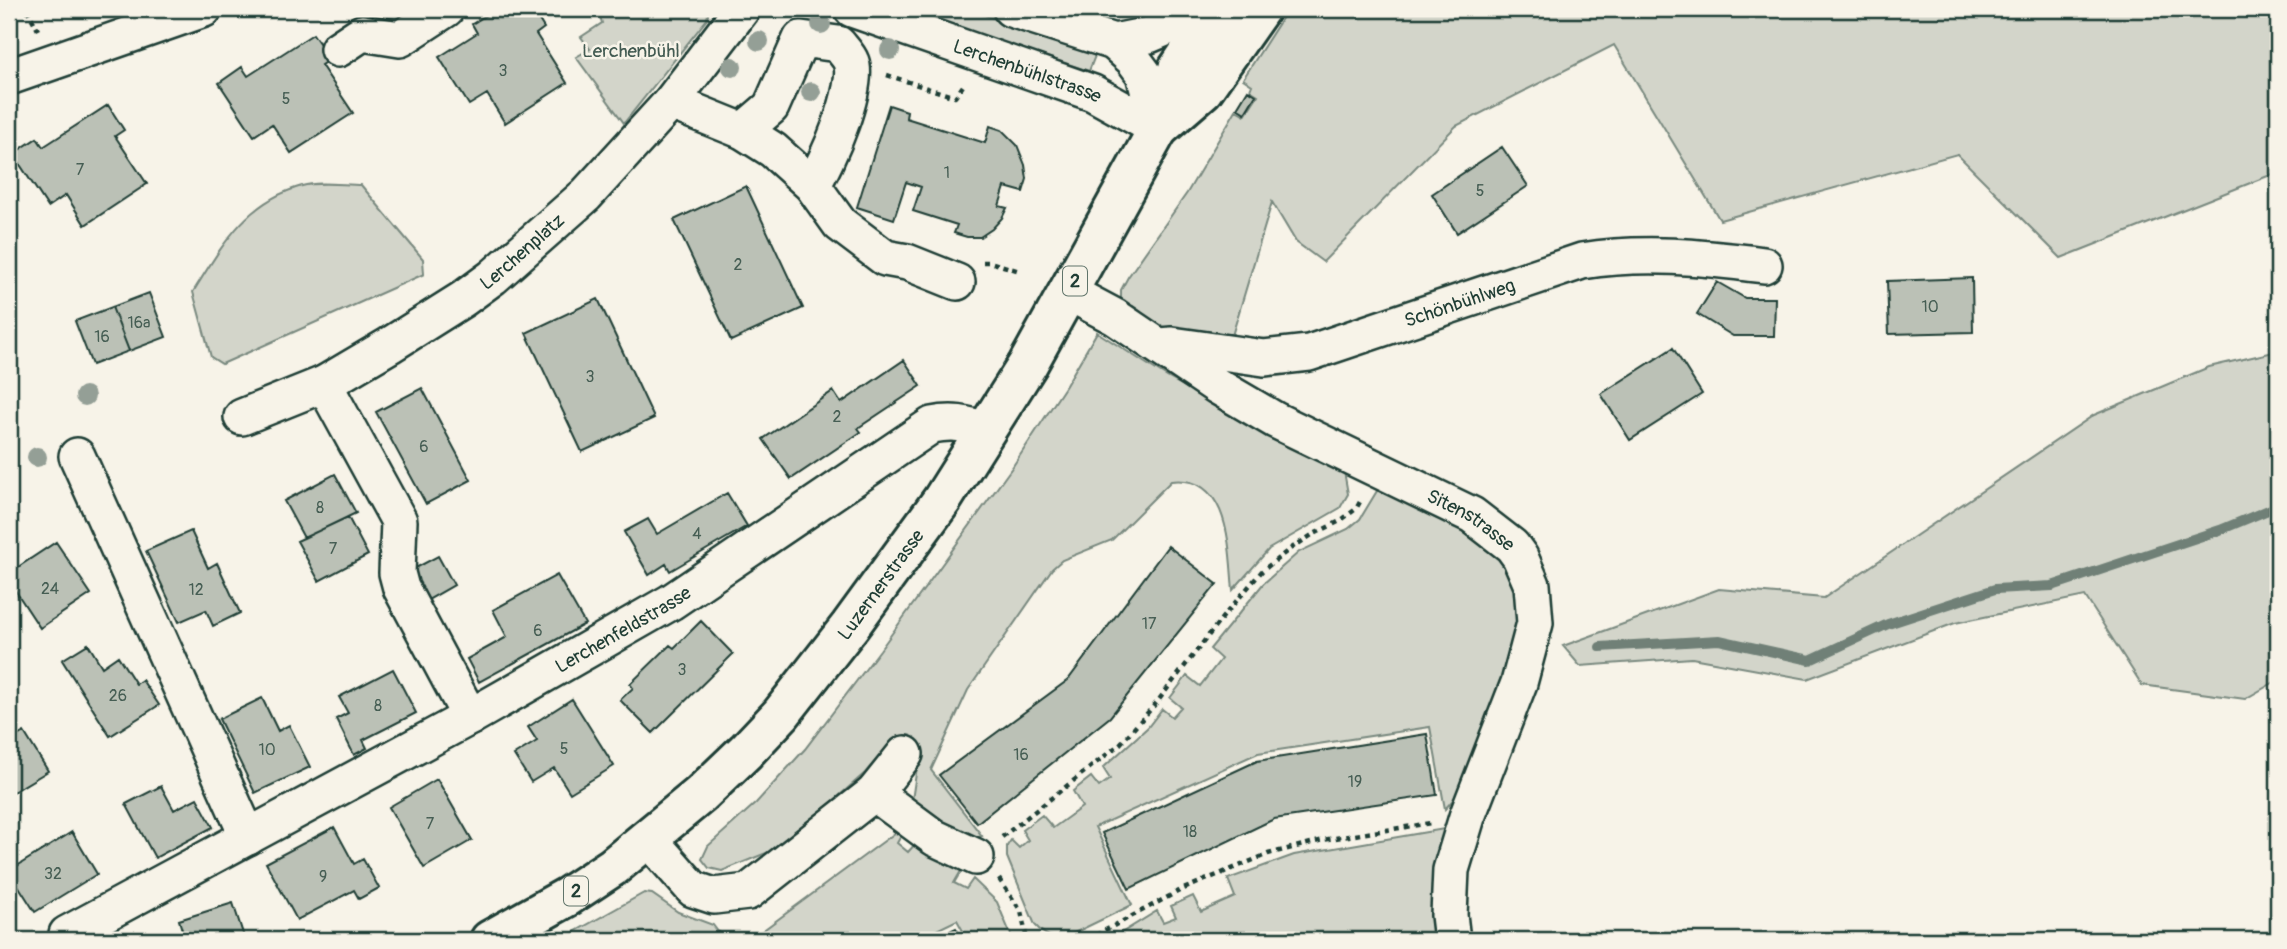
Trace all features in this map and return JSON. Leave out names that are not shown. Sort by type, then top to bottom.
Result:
[{"type":"main road","name":"Luzernerstrasse","points":[[496,939],[605,872],[700,795],[780,715],[890,573],[942,500],[1028,364],[1158,129],[1178,69],[1218,9]]},
{"type":"main road","name":"Luzernerstrasse","points":[[1158,129],[1203,90],[1260,9]]},
{"type":"street","points":[[9,77],[204,9]]},
{"type":"street","points":[[338,49],[362,33],[400,39],[446,9]]},
{"type":"street","name":"Lerchenplatz","points":[[242,417],[324,384],[411,332],[493,277],[586,195],[671,102],[741,9]]},
{"type":"street","name":"Lerchenbühlstrasse","points":[[852,9],[891,15],[1093,93],[1158,129]]},
{"type":"street","points":[[1011,9],[1114,41],[1149,35],[1210,9]]},
{"type":"street","points":[[743,131],[771,107],[801,39],[838,44],[852,62],[850,94],[831,149],[812,185]]},
{"type":"street","points":[[1114,41],[1144,74],[1158,129]]},
{"type":"street","points":[[671,102],[743,131],[773,150],[812,185],[840,224],[886,258],[907,262],[957,282]]},
{"type":"street","name":"Schönbühlweg","points":[[1157,346],[1172,345],[1264,358],[1308,353],[1581,261],[1618,255],[1686,256],[1764,265]]},
{"type":"street","name":"Sitenstrasse","points":[[1068,292],[1115,317],[1217,386],[1275,420],[1376,470],[1453,504],[1487,525],[1513,546],[1532,585],[1535,623],[1530,650],[1467,817],[1451,870],[1449,915],[1452,940]]},
{"type":"street","points":[[324,384],[399,521],[397,573],[401,588],[470,717]]},
{"type":"street","name":"Lerchenfeldstrasse","points":[[67,934],[470,717],[671,602],[932,425],[950,421],[986,430]]},
{"type":"street","points":[[77,456],[248,837]]},
{"type":"street","points":[[648,838],[693,889],[714,896],[748,892],[874,793],[905,754]]},
{"type":"street","points":[[874,793],[935,838],[976,857]]},
{"type":"path","points":[[27,9],[39,32]]},
{"type":"path","points":[[852,62],[955,97],[968,80]]},
{"type":"path","points":[[1027,940],[1021,911],[993,870],[976,857],[1120,744],[1262,571],[1311,535],[1340,521],[1356,509],[1376,470]]},
{"type":"path","points":[[1087,940],[1181,890],[1268,854],[1323,840],[1467,817]]},
{"type":"path","points":[[9,934],[11,940]]},
{"type":"green space","name":"Lerchenbühl","points":[[598,9],[709,9],[707,19],[624,123],[576,57],[590,49],[581,37],[602,23]]},
{"type":"green space","points":[[920,9],[967,9],[1096,53],[1089,71],[989,38],[965,37],[923,18]]},
{"type":"green space","points":[[1288,9],[2278,9],[2278,172],[2061,258],[1957,154],[1720,220],[1614,45],[1456,126],[1323,262],[1296,242],[1272,202],[1228,349],[1179,339],[1136,317],[1140,311],[1133,306],[1128,311],[1121,302],[1121,290],[1187,193],[1236,110],[1245,115],[1258,95],[1250,90],[1252,85],[1243,79]]},
{"type":"green space","points":[[323,183],[361,185],[423,259],[424,274],[222,364],[211,357],[193,292],[237,228],[265,203],[302,186]]},
{"type":"green space","points":[[1097,332],[1167,377],[1328,466],[1344,471],[1348,494],[1340,508],[1269,549],[1233,590],[1227,537],[1216,502],[1205,490],[1191,482],[1171,481],[1112,540],[1062,560],[1052,569],[968,690],[931,770],[982,836],[952,833],[912,800],[918,760],[897,740],[890,743],[865,773],[781,847],[722,871],[709,868],[702,859],[708,846],[756,803],[805,749],[880,650],[1013,466]]},
{"type":"green space","points":[[2278,351],[2278,680],[2245,699],[2142,685],[2085,596],[1955,623],[1807,679],[1692,658],[1580,666],[1563,646],[1719,589],[1824,598],[2094,415],[2209,367]]},
{"type":"green space","points":[[1383,481],[1445,509],[1512,561],[1523,640],[1460,792],[1445,809],[1430,727],[1258,753],[1095,827],[1132,905],[1066,937],[1057,938],[1042,932],[1035,925],[1007,857],[1007,846],[1011,840],[1019,848],[1028,840],[1022,830],[1042,815],[1053,828],[1082,807],[1073,791],[1091,777],[1099,787],[1110,779],[1103,768],[1148,727],[1162,709],[1172,717],[1181,707],[1170,698],[1187,676],[1200,686],[1221,659],[1210,649],[1263,584],[1299,552],[1348,529],[1360,519]]},
{"type":"green space","points":[[1444,829],[1449,832],[1442,940],[1293,940],[1292,935],[1274,940],[1110,940],[1157,911],[1163,922],[1176,917],[1171,906],[1193,896],[1201,912],[1235,897],[1228,879],[1294,855]]},
{"type":"green space","points":[[895,833],[902,834],[897,843],[908,852],[916,843],[961,871],[954,883],[966,889],[973,879],[997,902],[1013,940],[968,940],[957,920],[916,940],[750,940]]},
{"type":"green space","points":[[644,893],[652,894],[678,912],[713,925],[724,940],[560,940]]},
{"type":"building","points":[[496,9],[532,9],[544,28],[536,34],[567,83],[505,123],[487,94],[469,105],[439,57],[477,33],[472,24]]},
{"type":"building","points":[[313,34],[330,59],[321,65],[353,113],[291,153],[272,124],[254,136],[219,83],[242,67],[248,76]]},
{"type":"building","points":[[1248,90],[1256,95],[1245,113],[1237,108]]},
{"type":"building","points":[[108,105],[124,130],[115,136],[147,184],[85,225],[66,195],[48,207],[13,154],[37,138],[43,147]]},
{"type":"building","points":[[889,105],[907,111],[906,118],[985,143],[990,126],[1002,130],[1017,145],[1027,179],[1023,192],[1005,187],[999,206],[1007,208],[992,229],[980,237],[967,237],[954,233],[957,225],[913,211],[921,187],[906,182],[894,219],[857,207]]},
{"type":"building","points":[[1502,147],[1528,186],[1457,233],[1432,194]]},
{"type":"building","points":[[746,186],[803,308],[731,341],[674,220]]},
{"type":"building","points":[[1972,278],[1973,332],[1889,334],[1887,281]]},
{"type":"building","points":[[1717,282],[1745,298],[1775,298],[1774,336],[1733,336],[1697,314]]},
{"type":"building","points":[[149,293],[166,337],[129,351],[112,307]]},
{"type":"building","points":[[598,299],[654,418],[582,452],[526,333]]},
{"type":"building","points":[[112,307],[129,351],[92,365],[75,321]]},
{"type":"building","points":[[1673,348],[1702,394],[1630,440],[1601,394]]},
{"type":"building","points":[[904,360],[921,386],[858,428],[861,432],[791,479],[763,439],[833,391],[841,403]]},
{"type":"building","points":[[422,388],[471,480],[426,504],[376,412]]},
{"type":"building","points":[[335,474],[356,513],[304,538],[284,501]]},
{"type":"building","points":[[727,493],[747,526],[670,571],[666,564],[649,575],[624,532],[648,519],[657,534]]},
{"type":"building","points":[[348,517],[368,555],[319,581],[297,541]]},
{"type":"building","points":[[191,531],[208,568],[217,563],[240,613],[213,626],[206,610],[179,622],[146,551]]},
{"type":"building","points":[[56,542],[91,594],[40,628],[9,581],[9,573]]},
{"type":"building","points":[[1168,546],[1217,584],[1110,717],[977,823],[939,775],[1068,680]]},
{"type":"building","points":[[438,556],[454,585],[426,601],[410,571]]},
{"type":"building","points":[[557,575],[585,624],[479,682],[467,659],[507,637],[493,610]]},
{"type":"building","points":[[701,621],[733,654],[653,733],[620,700],[633,688],[630,684],[670,645],[674,648]]},
{"type":"building","points":[[88,644],[102,667],[118,656],[136,684],[142,680],[159,705],[110,736],[62,660]]},
{"type":"building","points":[[393,669],[416,713],[363,740],[367,748],[354,755],[336,719],[348,713],[339,697]]},
{"type":"building","points":[[262,698],[278,731],[289,725],[310,767],[255,793],[219,719]]},
{"type":"building","points":[[572,699],[614,766],[570,793],[554,768],[531,782],[514,755],[537,741],[528,727]]},
{"type":"building","points":[[24,732],[48,771],[13,792],[9,785],[9,741]]},
{"type":"building","points":[[1427,734],[1437,795],[1274,819],[1129,889],[1102,833],[1257,761]]},
{"type":"building","points":[[437,779],[472,840],[424,868],[389,807]]},
{"type":"building","points":[[161,786],[174,810],[197,798],[213,827],[155,858],[126,804]]},
{"type":"building","points":[[334,827],[354,864],[363,859],[379,888],[359,899],[354,890],[297,920],[266,863]]},
{"type":"building","points":[[72,832],[97,874],[35,912],[9,871]]},
{"type":"building","points":[[233,903],[245,940],[185,940],[179,920]]},
{"type":"building","points":[[956,928],[963,940],[931,940]]},
{"type":"waterway","points":[[1600,647],[1719,640],[1810,660],[1888,624],[1995,589],[2052,586],[2220,530],[2278,506]]}]
